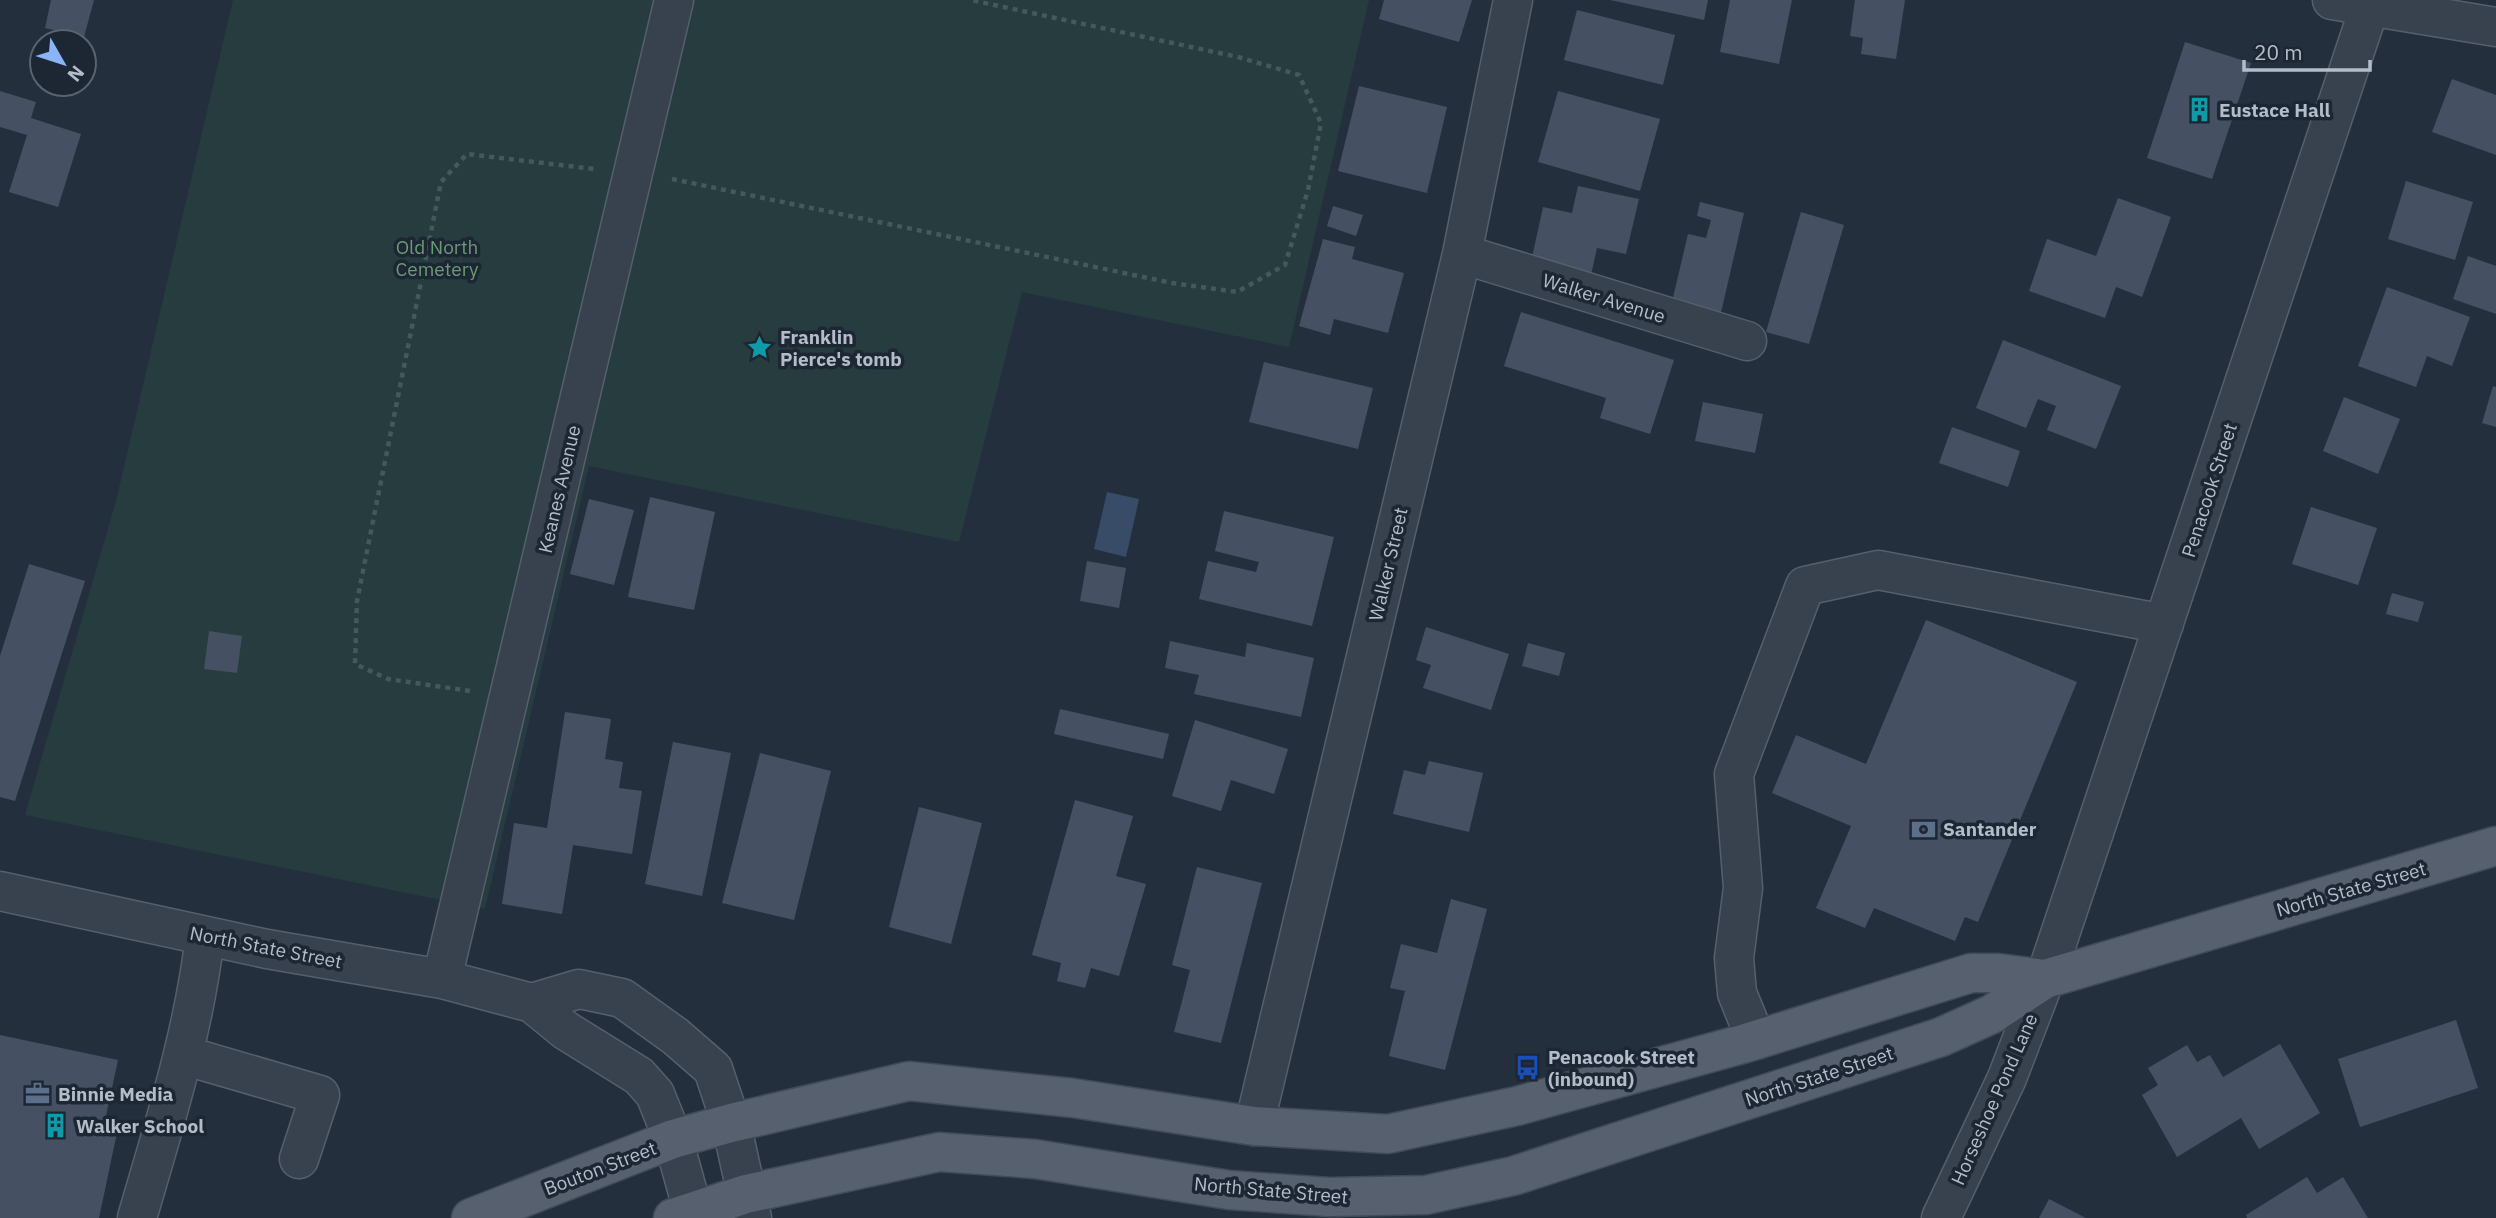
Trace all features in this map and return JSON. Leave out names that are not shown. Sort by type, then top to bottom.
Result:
[{"type":"main road","name":"North State Street","points":[[749,1206],[939,1152],[1035,1159],[1229,1190],[1329,1197],[1426,1195],[1513,1176],[1941,1037],[1992,1014],[2045,979],[2496,846]]},
{"type":"main road","name":"North State Street","points":[[731,1123],[909,1081],[1073,1098],[1254,1126],[1388,1134],[1517,1106],[1756,1040],[1970,973],[1998,972],[2045,979]]},
{"type":"main road","name":"Bouton Street","points":[[471,1218],[673,1139],[731,1123]]},
{"type":"main road","points":[[687,1216],[749,1206]]},
{"type":"street","name":"Keanes Avenue","points":[[442,979],[674,0]]},
{"type":"street","name":"Walker Street","points":[[1254,1126],[1462,254],[1513,0]]},
{"type":"street","points":[[2332,0],[2371,3],[2496,27]]},
{"type":"street","name":"Penacook Street","points":[[2045,979],[2371,3]]},
{"type":"street","name":"Walker Avenue","points":[[1462,254],[1748,341]]},
{"type":"street","points":[[1756,1040],[1737,993],[1734,958],[1743,888],[1734,774],[1805,586],[1878,570],[2164,624]]},
{"type":"street","name":"North State Street","points":[[0,891],[267,949],[442,979],[532,1003],[565,1030],[639,1076],[655,1094],[673,1139],[687,1216]]},
{"type":"street","points":[[137,1218],[183,1055],[201,970],[205,936]]},
{"type":"street","name":"Horseshoe Pond Lane","points":[[1941,1218],[2007,1078],[2045,979]]},
{"type":"street","points":[[532,1003],[579,989],[622,998],[675,1036],[713,1069],[731,1123],[749,1206]]},
{"type":"street","points":[[183,1055],[320,1095],[299,1159]]},
{"type":"path","points":[[509,696],[388,679],[355,664],[357,600],[441,182],[467,153],[679,180],[1172,283],[1237,292],[1285,265],[1308,190],[1321,123],[1299,75],[1238,57],[971,0]]},
{"type":"green space","name":"Old North Cemetery","points":[[233,0],[1369,0],[1289,347],[1022,292],[959,542],[589,466],[485,909],[25,815],[116,501]]},
{"type":"water","points":[[1107,492],[1139,499],[1126,557],[1094,549]]},
{"type":"building","points":[[51,0],[94,0],[86,28],[45,28]]},
{"type":"building","points":[[1384,0],[1472,0],[1459,42],[1379,19]]},
{"type":"building","points":[[1610,0],[1708,0],[1704,20]]},
{"type":"building","points":[[1730,0],[1792,0],[1779,64],[1720,52]]},
{"type":"building","points":[[1855,0],[1905,0],[1896,59],[1861,54],[1863,38],[1850,36]]},
{"type":"building","points":[[1577,10],[1675,35],[1663,85],[1564,60]]},
{"type":"building","name":"Eustace Hall","points":[[2185,42],[2251,63],[2212,179],[2147,158]]},
{"type":"building","points":[[2452,79],[2496,95],[2496,155],[2432,132]]},
{"type":"building","points":[[1359,86],[1447,107],[1427,193],[1338,171]]},
{"type":"building","points":[[0,91],[36,102],[31,118],[81,134],[58,207],[9,192],[27,135],[0,127]]},
{"type":"building","points":[[1558,91],[1660,119],[1640,191],[1538,162]]},
{"type":"building","points":[[2406,181],[2473,202],[2455,260],[2388,239]]},
{"type":"building","points":[[1578,186],[1639,199],[1626,254],[1597,248],[1591,275],[1531,262],[1543,207],[1572,213]]},
{"type":"building","points":[[2118,198],[2171,217],[2142,297],[2116,287],[2105,318],[2029,291],[2047,239],[2096,256]]},
{"type":"building","points":[[1700,202],[1744,213],[1720,317],[1671,306],[1688,234],[1706,238],[1711,220],[1697,216]]},
{"type":"building","points":[[1333,206],[1363,215],[1356,236],[1327,226]]},
{"type":"building","points":[[1801,212],[1844,225],[1809,344],[1766,332]]},
{"type":"building","points":[[1323,239],[1355,247],[1352,259],[1404,273],[1388,333],[1334,319],[1330,335],[1299,326]]},
{"type":"building","points":[[2468,256],[2496,266],[2496,314],[2453,299]]},
{"type":"building","points":[[2387,287],[2470,317],[2452,366],[2427,356],[2416,387],[2358,366]]},
{"type":"building","points":[[1521,312],[1674,360],[1650,434],[1600,418],[1606,398],[1504,366]]},
{"type":"building","points":[[2003,340],[2121,386],[2096,449],[2047,430],[2056,406],[2038,399],[2026,428],[1976,408]]},
{"type":"building","points":[[1264,362],[1373,388],[1358,449],[1249,422]]},
{"type":"building","points":[[2493,386],[2496,387],[2496,427],[2482,423]]},
{"type":"building","points":[[2344,397],[2400,419],[2378,474],[2323,451]]},
{"type":"building","points":[[1703,402],[1763,414],[1755,453],[1695,441]]},
{"type":"building","points":[[1952,427],[2020,451],[2008,487],[1939,463]]},
{"type":"building","points":[[650,497],[715,512],[694,610],[628,597]]},
{"type":"building","points":[[589,499],[634,510],[614,585],[570,574]]},
{"type":"building","points":[[2311,507],[2377,528],[2358,585],[2292,564]]},
{"type":"building","points":[[1224,511],[1334,537],[1312,626],[1199,599],[1208,561],[1256,572],[1259,562],[1215,551]]},
{"type":"building","points":[[1087,561],[1126,568],[1119,608],[1080,601]]},
{"type":"building","points":[[29,564],[85,581],[15,801],[0,797],[0,656]]},
{"type":"building","points":[[2392,593],[2424,602],[2418,622],[2386,614]]},
{"type":"building","points":[[1926,620],[2077,682],[1978,922],[1965,917],[1955,941],[1874,908],[1865,928],[1816,908],[1851,826],[1772,793],[1796,735],[1866,764]]},
{"type":"building","points":[[1426,627],[1509,654],[1491,710],[1423,688],[1431,665],[1416,660]]},
{"type":"building","points":[[209,631],[242,636],[237,673],[204,669]]},
{"type":"building","points":[[1170,641],[1245,657],[1247,643],[1314,658],[1301,717],[1194,694],[1199,675],[1165,668]]},
{"type":"building","points":[[1528,643],[1565,653],[1559,676],[1522,666]]},
{"type":"building","points":[[1060,709],[1169,734],[1163,759],[1054,734]]},
{"type":"building","points":[[565,712],[611,719],[605,759],[623,762],[619,788],[642,791],[632,854],[573,845],[562,914],[502,904],[514,823],[547,828]]},
{"type":"building","points":[[1195,720],[1288,749],[1274,794],[1231,780],[1221,811],[1172,796]]},
{"type":"building","points":[[673,742],[731,753],[702,896],[645,884]]},
{"type":"building","points":[[760,753],[831,771],[794,920],[722,903]]},
{"type":"building","points":[[1429,761],[1483,773],[1469,832],[1393,814],[1404,770],[1425,775]]},
{"type":"building","points":[[1075,800],[1133,816],[1116,876],[1146,884],[1119,976],[1091,968],[1085,988],[1057,981],[1061,963],[1032,955]]},
{"type":"building","points":[[919,807],[982,823],[951,944],[889,927]]},
{"type":"building","points":[[1197,867],[1262,883],[1221,1043],[1174,1032],[1190,970],[1172,965]]},
{"type":"building","points":[[1451,899],[1487,909],[1445,1070],[1389,1056],[1405,991],[1390,988],[1401,944],[1437,953]]},
{"type":"building","points":[[2456,1020],[2478,1088],[2360,1127],[2338,1059]]},
{"type":"building","name":"Walker School","points":[[0,1035],[118,1060],[104,1125],[118,1128],[99,1218],[0,1218]]},
{"type":"building","points":[[2280,1044],[2320,1113],[2259,1149],[2241,1118],[2177,1157],[2142,1095],[2158,1085],[2148,1068],[2187,1045],[2197,1062],[2210,1055],[2223,1077]]},
{"type":"building","points":[[2307,1177],[2317,1193],[2343,1177],[2368,1218],[2247,1218],[2246,1215]]},
{"type":"building","points":[[2049,1199],[2086,1218],[2039,1218]]},
{"type":"place","name":"Eustace Hall","points":[[2199,110]]},
{"type":"place","name":"Franklin Pierce's tomb","points":[[760,348]]},
{"type":"place","name":"Santander","points":[[1923,829]]},
{"type":"place","name":"Penacook Street (inbound)","points":[[1528,1068]]},
{"type":"place","name":"Binnie Media","points":[[38,1094]]},
{"type":"place","name":"Walker School","points":[[56,1126]]}]
